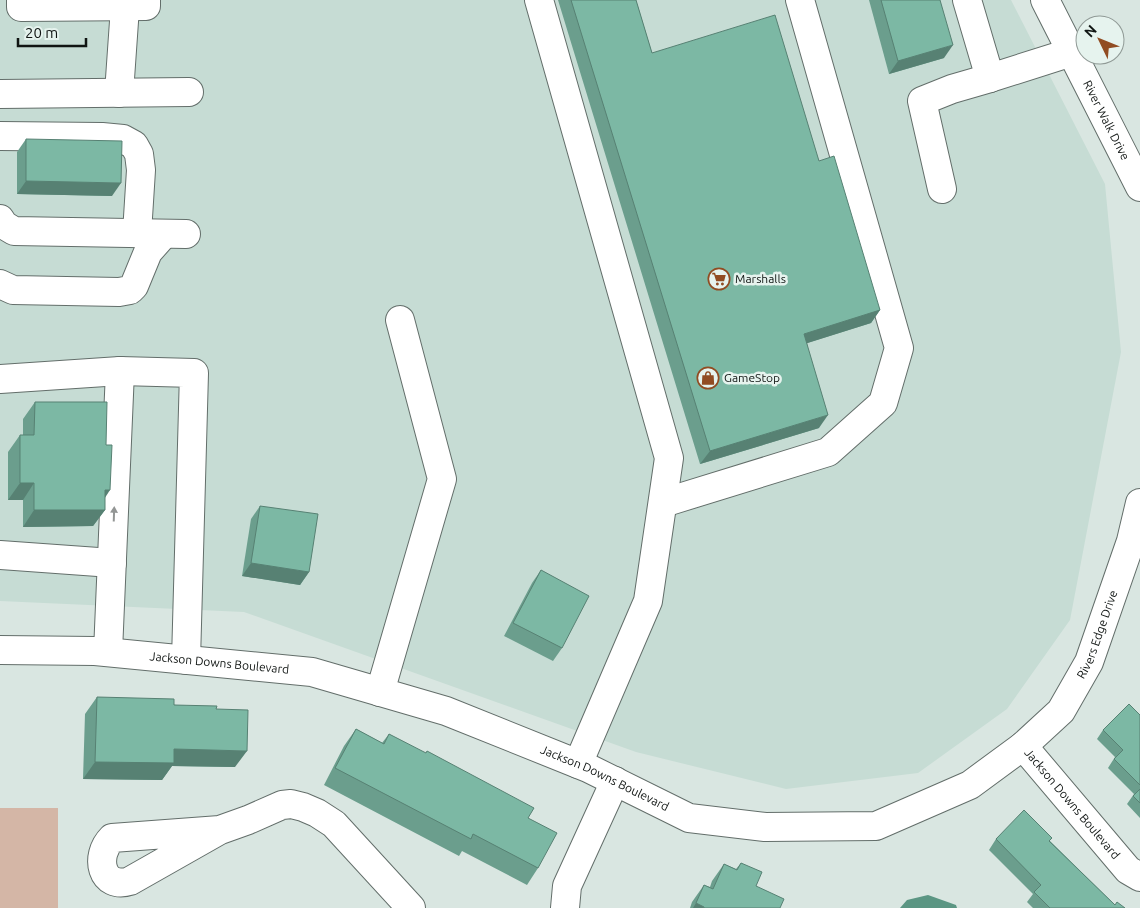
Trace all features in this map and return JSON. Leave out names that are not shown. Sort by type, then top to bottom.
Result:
[{"type":"street","points":[[21,0],[21,7],[136,3],[119,93]]},
{"type":"street","points":[[539,0],[669,458],[648,601],[578,764]]},
{"type":"street","points":[[662,503],[828,452],[883,403],[899,348],[800,0]]},
{"type":"street","points":[[967,0],[990,78]]},
{"type":"street","name":"River Walk Drive","points":[[1045,0],[1140,187]]},
{"type":"street","points":[[942,189],[922,101],[952,89],[1072,52]]},
{"type":"street","points":[[0,94],[189,92]]},
{"type":"street","points":[[0,136],[102,137],[123,139],[134,145],[139,154],[141,170],[162,234]]},
{"type":"street","points":[[0,219],[4,225],[14,231],[162,234]]},
{"type":"street","points":[[0,284],[13,290],[119,292],[130,290],[134,286],[148,252],[162,234]]},
{"type":"street","points":[[380,692],[442,479],[400,320]]},
{"type":"street","points":[[108,652],[120,371]]},
{"type":"street","points":[[0,380],[120,371],[194,373],[186,660]]},
{"type":"street","name":"Rivers Edge Drive","points":[[1024,746],[1061,711],[1089,662],[1131,541],[1140,503]]},
{"type":"street","points":[[0,556],[112,563]]},
{"type":"street","name":"Jackson Downs Boulevard","points":[[0,650],[108,652],[312,672],[446,711],[578,764],[689,818],[766,827],[876,826],[970,785],[1024,746],[1128,870],[1140,877]]},
{"type":"street","points":[[564,908],[567,886],[615,781]]},
{"type":"street","points":[[220,830],[282,805],[291,804],[303,807],[334,824],[411,908]]},
{"type":"shaded area","points":[[0,0],[1011,0],[1105,184],[1121,352],[1070,620],[1007,709],[918,773],[786,789],[636,752],[244,612],[0,601]]},
{"type":"shaded area","points":[[0,808],[58,808],[58,908],[0,908]]},
{"type":"shaded area","points":[[928,895],[956,905],[957,908],[900,908],[907,900]]},
{"type":"building","points":[[571,0],[636,0],[652,53],[775,15],[819,161],[834,156],[880,310],[804,334],[828,415],[710,451]]},
{"type":"building","points":[[881,0],[940,0],[953,45],[898,61]]},
{"type":"building","points":[[26,139],[122,141],[121,183],[26,181]]},
{"type":"building","points":[[35,402],[107,402],[106,445],[112,445],[110,490],[105,490],[105,510],[34,510],[34,483],[20,483],[20,435],[34,435]]},
{"type":"building","points":[[260,506],[318,514],[309,572],[251,563]]},
{"type":"building","points":[[541,570],[589,596],[562,648],[513,623]]},
{"type":"building","points":[[97,697],[174,699],[174,705],[217,706],[216,709],[248,710],[247,751],[174,749],[174,763],[95,762]]},
{"type":"building","points":[[1129,704],[1140,715],[1140,785],[1114,759],[1123,750],[1103,730]]},
{"type":"building","points":[[356,729],[384,744],[389,734],[426,753],[427,751],[534,808],[528,818],[557,833],[538,868],[473,834],[471,839],[335,768]]},
{"type":"building","points":[[1140,789],[1140,803],[1133,796]]},
{"type":"building","points":[[1024,810],[1052,838],[1049,841],[1115,905],[1117,902],[1125,908],[1050,908],[1034,892],[1041,885],[996,839]]},
{"type":"building","points":[[741,863],[762,872],[756,886],[784,899],[780,908],[704,908],[696,903],[704,885],[713,889],[724,864],[737,870]]},
{"type":"place","name":"Marshalls","points":[[719,279]]},
{"type":"place","name":"GameStop","points":[[708,378]]}]
